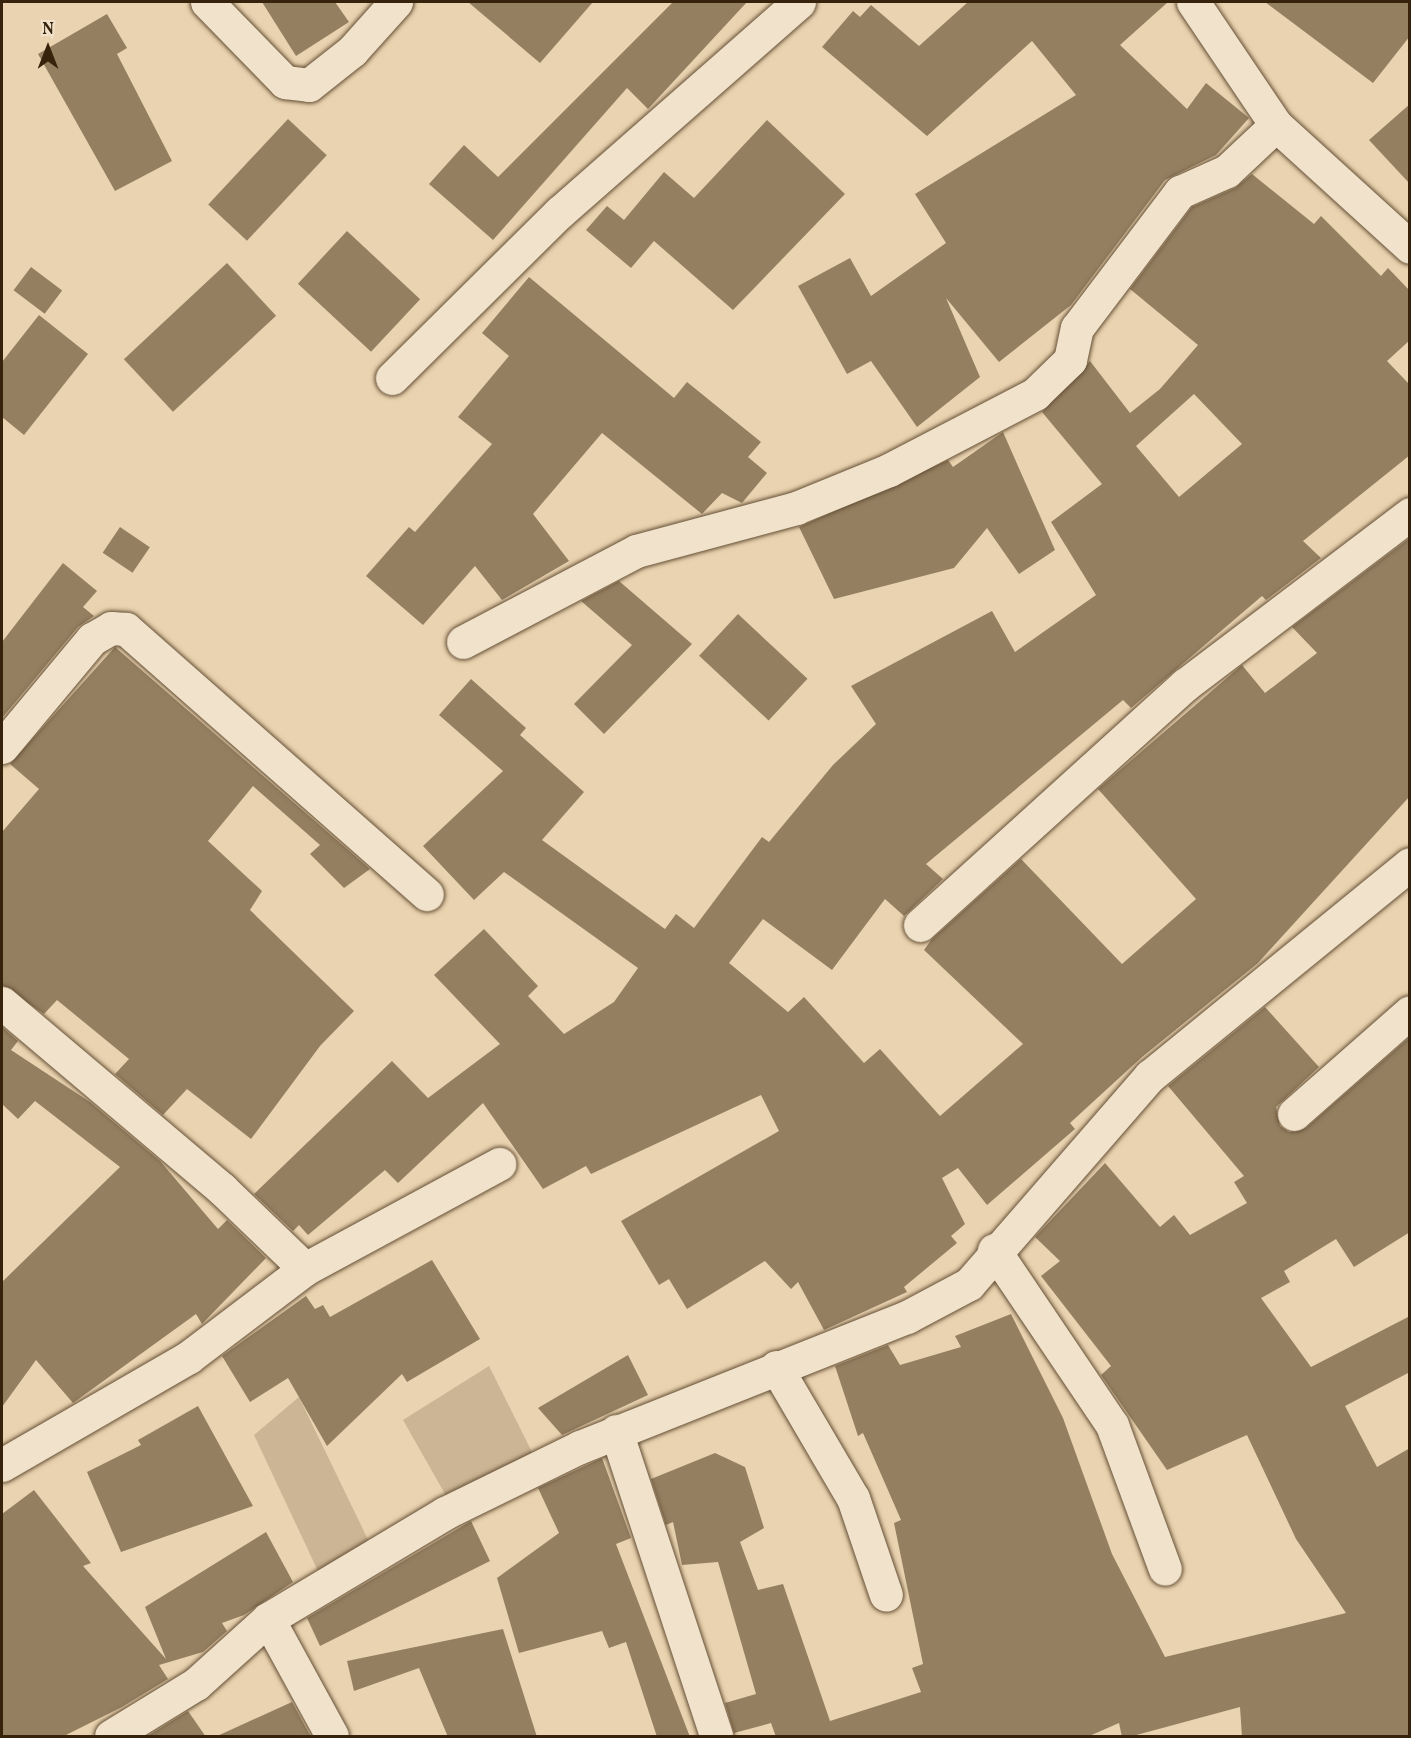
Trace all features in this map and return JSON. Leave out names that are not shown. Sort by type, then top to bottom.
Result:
[{"type":"street","points":[[207,2],[285,82],[309,85],[352,51],[396,2]]},
{"type":"street","points":[[392,378],[560,212],[799,2]]},
{"type":"street","points":[[1193,2],[1276,125],[1410,247]]},
{"type":"street","points":[[463,642],[636,551],[796,508],[889,470],[1035,394],[1070,360],[1077,328],[1180,192],[1227,171],[1276,125]]},
{"type":"street","points":[[920,924],[1185,685],[1410,514]]},
{"type":"street","points":[[2,747],[92,639],[111,628],[126,629],[427,894]]},
{"type":"street","points":[[111,1737],[196,1684],[268,1620],[445,1513],[616,1431],[907,1317],[969,1284],[994,1250],[1150,1076],[1410,864]]},
{"type":"street","points":[[2,1003],[222,1190],[305,1269]]},
{"type":"street","points":[[1294,1114],[1410,1012]]},
{"type":"street","points":[[2,1465],[189,1357],[305,1269],[499,1164]]},
{"type":"street","points":[[994,1250],[1112,1425],[1166,1569]]},
{"type":"street","points":[[776,1367],[853,1498],[886,1595]]},
{"type":"street","points":[[616,1431],[716,1737]]},
{"type":"street","points":[[268,1620],[332,1737]]},
{"type":"shaded area","points":[[489,1366],[538,1464],[449,1501],[403,1420]]},
{"type":"shaded area","points":[[299,1397],[373,1550],[318,1571],[254,1435]]},
{"type":"building","points":[[262,2],[335,2],[349,22],[296,56]]},
{"type":"building","points":[[468,2],[593,2],[540,63]]},
{"type":"building","points":[[673,2],[747,2],[648,109],[627,88],[493,240],[429,184],[464,145],[498,177]]},
{"type":"building","points":[[968,2],[1168,2],[1120,45],[1187,109],[1206,83],[1249,118],[1216,155],[1165,180],[1071,305],[999,362],[946,298],[980,377],[917,427],[871,361],[847,374],[798,286],[850,258],[871,296],[946,243],[915,194],[1076,95],[1032,41],[927,136],[822,47],[853,11],[860,17],[871,5],[919,46]]},
{"type":"building","points":[[1265,2],[1410,2],[1410,36],[1373,83]]},
{"type":"building","points":[[107,14],[127,48],[117,54],[172,161],[115,191],[38,54]]},
{"type":"building","points":[[1410,104],[1410,184],[1369,140]]},
{"type":"building","points":[[288,119],[327,155],[247,241],[208,205]]},
{"type":"building","points":[[767,120],[845,194],[733,310],[654,241],[631,268],[586,230],[607,206],[624,220],[664,172],[694,198]]},
{"type":"building","points":[[1252,174],[1314,224],[1321,216],[1381,276],[1388,268],[1410,291],[1410,340],[1387,361],[1410,385],[1410,455],[1303,541],[1321,558],[1266,600],[1262,596],[1131,708],[1123,700],[926,864],[943,879],[904,916],[885,899],[832,970],[763,919],[729,963],[788,1012],[804,997],[864,1063],[880,1049],[940,1116],[1023,1044],[924,950],[931,940],[1021,859],[1122,964],[1196,899],[1098,789],[1242,665],[1265,693],[1317,653],[1292,627],[1410,538],[1410,796],[1258,963],[1142,1057],[1070,1123],[1075,1129],[987,1205],[958,1168],[942,1178],[965,1224],[951,1236],[957,1243],[904,1287],[907,1292],[824,1330],[798,1282],[791,1289],[765,1261],[687,1309],[669,1279],[659,1285],[621,1221],[779,1131],[761,1095],[591,1174],[586,1166],[543,1189],[483,1103],[398,1183],[385,1170],[308,1235],[299,1225],[293,1231],[254,1194],[392,1061],[428,1098],[500,1044],[434,975],[484,929],[538,986],[528,996],[564,1034],[614,1002],[638,968],[504,872],[474,900],[423,846],[503,771],[439,715],[471,679],[526,728],[520,735],[584,792],[542,840],[665,929],[676,914],[694,928],[762,837],[769,842],[833,765],[876,724],[851,686],[992,611],[1015,652],[1096,595],[1051,522],[1102,484],[1042,412],[1090,361],[1130,413],[1160,389],[1198,345],[1130,289],[1192,207],[1235,188]],"holes":[[[1194,394],[1242,444],[1179,497],[1136,446]]]},
{"type":"building","points":[[347,231],[420,299],[371,352],[298,284]]},
{"type":"building","points":[[227,263],[276,316],[173,412],[124,359]]},
{"type":"building","points":[[31,267],[62,290],[45,314],[14,290]]},
{"type":"building","points":[[529,277],[674,398],[687,382],[761,442],[748,457],[767,473],[742,503],[722,493],[702,514],[602,433],[533,514],[569,561],[502,600],[475,566],[423,625],[366,576],[409,527],[415,532],[492,444],[458,417],[509,356],[482,333]]},
{"type":"building","points":[[39,315],[88,354],[24,435],[2,417],[2,362]]},
{"type":"building","points":[[1003,432],[1055,550],[1019,574],[987,528],[954,568],[834,599],[799,527],[948,460],[953,467]]},
{"type":"building","points":[[120,527],[150,547],[133,573],[103,553]]},
{"type":"building","points":[[63,563],[97,591],[83,607],[94,616],[78,627],[2,718],[2,642]]},
{"type":"building","points":[[619,581],[692,644],[604,734],[574,704],[632,645],[581,601]]},
{"type":"building","points":[[738,614],[807,679],[769,720],[699,656]]},
{"type":"building","points":[[115,647],[370,869],[344,888],[310,854],[320,845],[253,786],[208,841],[262,891],[250,910],[354,1011],[320,1046],[251,1139],[187,1089],[163,1115],[115,1074],[129,1059],[57,1000],[44,1014],[2,985],[2,832],[39,789],[10,764]]},
{"type":"building","points":[[1265,1007],[1319,1067],[1276,1107],[1280,1126],[1289,1132],[1306,1128],[1410,1037],[1410,1232],[1354,1267],[1336,1239],[1284,1271],[1290,1282],[1261,1298],[1311,1367],[1410,1316],[1410,1372],[1345,1406],[1377,1467],[1410,1448],[1410,1737],[1242,1737],[1240,1707],[1129,1737],[1122,1737],[1119,1723],[1087,1737],[776,1737],[771,1723],[734,1733],[725,1703],[756,1694],[718,1562],[682,1565],[673,1522],[666,1525],[651,1479],[715,1453],[745,1467],[764,1528],[740,1542],[758,1590],[783,1584],[830,1721],[921,1692],[912,1668],[923,1664],[894,1523],[901,1520],[863,1433],[858,1436],[835,1366],[888,1345],[900,1365],[961,1347],[955,1336],[1011,1314],[1063,1418],[1112,1554],[1165,1657],[1346,1613],[1296,1539],[1247,1435],[1167,1470],[1101,1375],[1111,1366],[1041,1276],[1060,1261],[1035,1237],[1105,1163],[1160,1227],[1174,1215],[1190,1235],[1247,1203],[1234,1182],[1244,1176],[1168,1086]]},
{"type":"building","points":[[2,1027],[18,1041],[11,1050],[90,1102],[160,1161],[218,1229],[227,1220],[266,1258],[202,1324],[196,1314],[73,1403],[36,1360],[2,1407],[2,1282],[120,1167],[35,1101],[18,1119],[2,1104]]},
{"type":"building","points":[[432,1260],[480,1339],[407,1382],[402,1374],[327,1446],[288,1378],[250,1402],[222,1356],[306,1296],[315,1309],[323,1305],[330,1317]]},
{"type":"building","points":[[628,1355],[648,1395],[562,1435],[538,1408]]},
{"type":"building","points":[[198,1406],[253,1506],[121,1552],[87,1472],[141,1445],[138,1440]]},
{"type":"building","points":[[602,1458],[631,1538],[616,1544],[690,1737],[657,1737],[626,1642],[609,1648],[602,1631],[519,1653],[497,1578],[559,1533],[538,1488]]},
{"type":"building","points":[[34,1490],[91,1563],[83,1566],[166,1659],[145,1607],[266,1532],[293,1582],[244,1615],[222,1623],[227,1631],[203,1652],[159,1665],[168,1679],[122,1707],[62,1737],[2,1737],[2,1514]]},
{"type":"building","points":[[471,1521],[490,1561],[320,1646],[307,1618]]},
{"type":"building","points":[[503,1629],[537,1737],[448,1737],[419,1668],[354,1691],[347,1661]]},
{"type":"building","points":[[292,1702],[311,1737],[215,1737]]},
{"type":"building","points":[[188,1711],[206,1737],[146,1737]]}]
